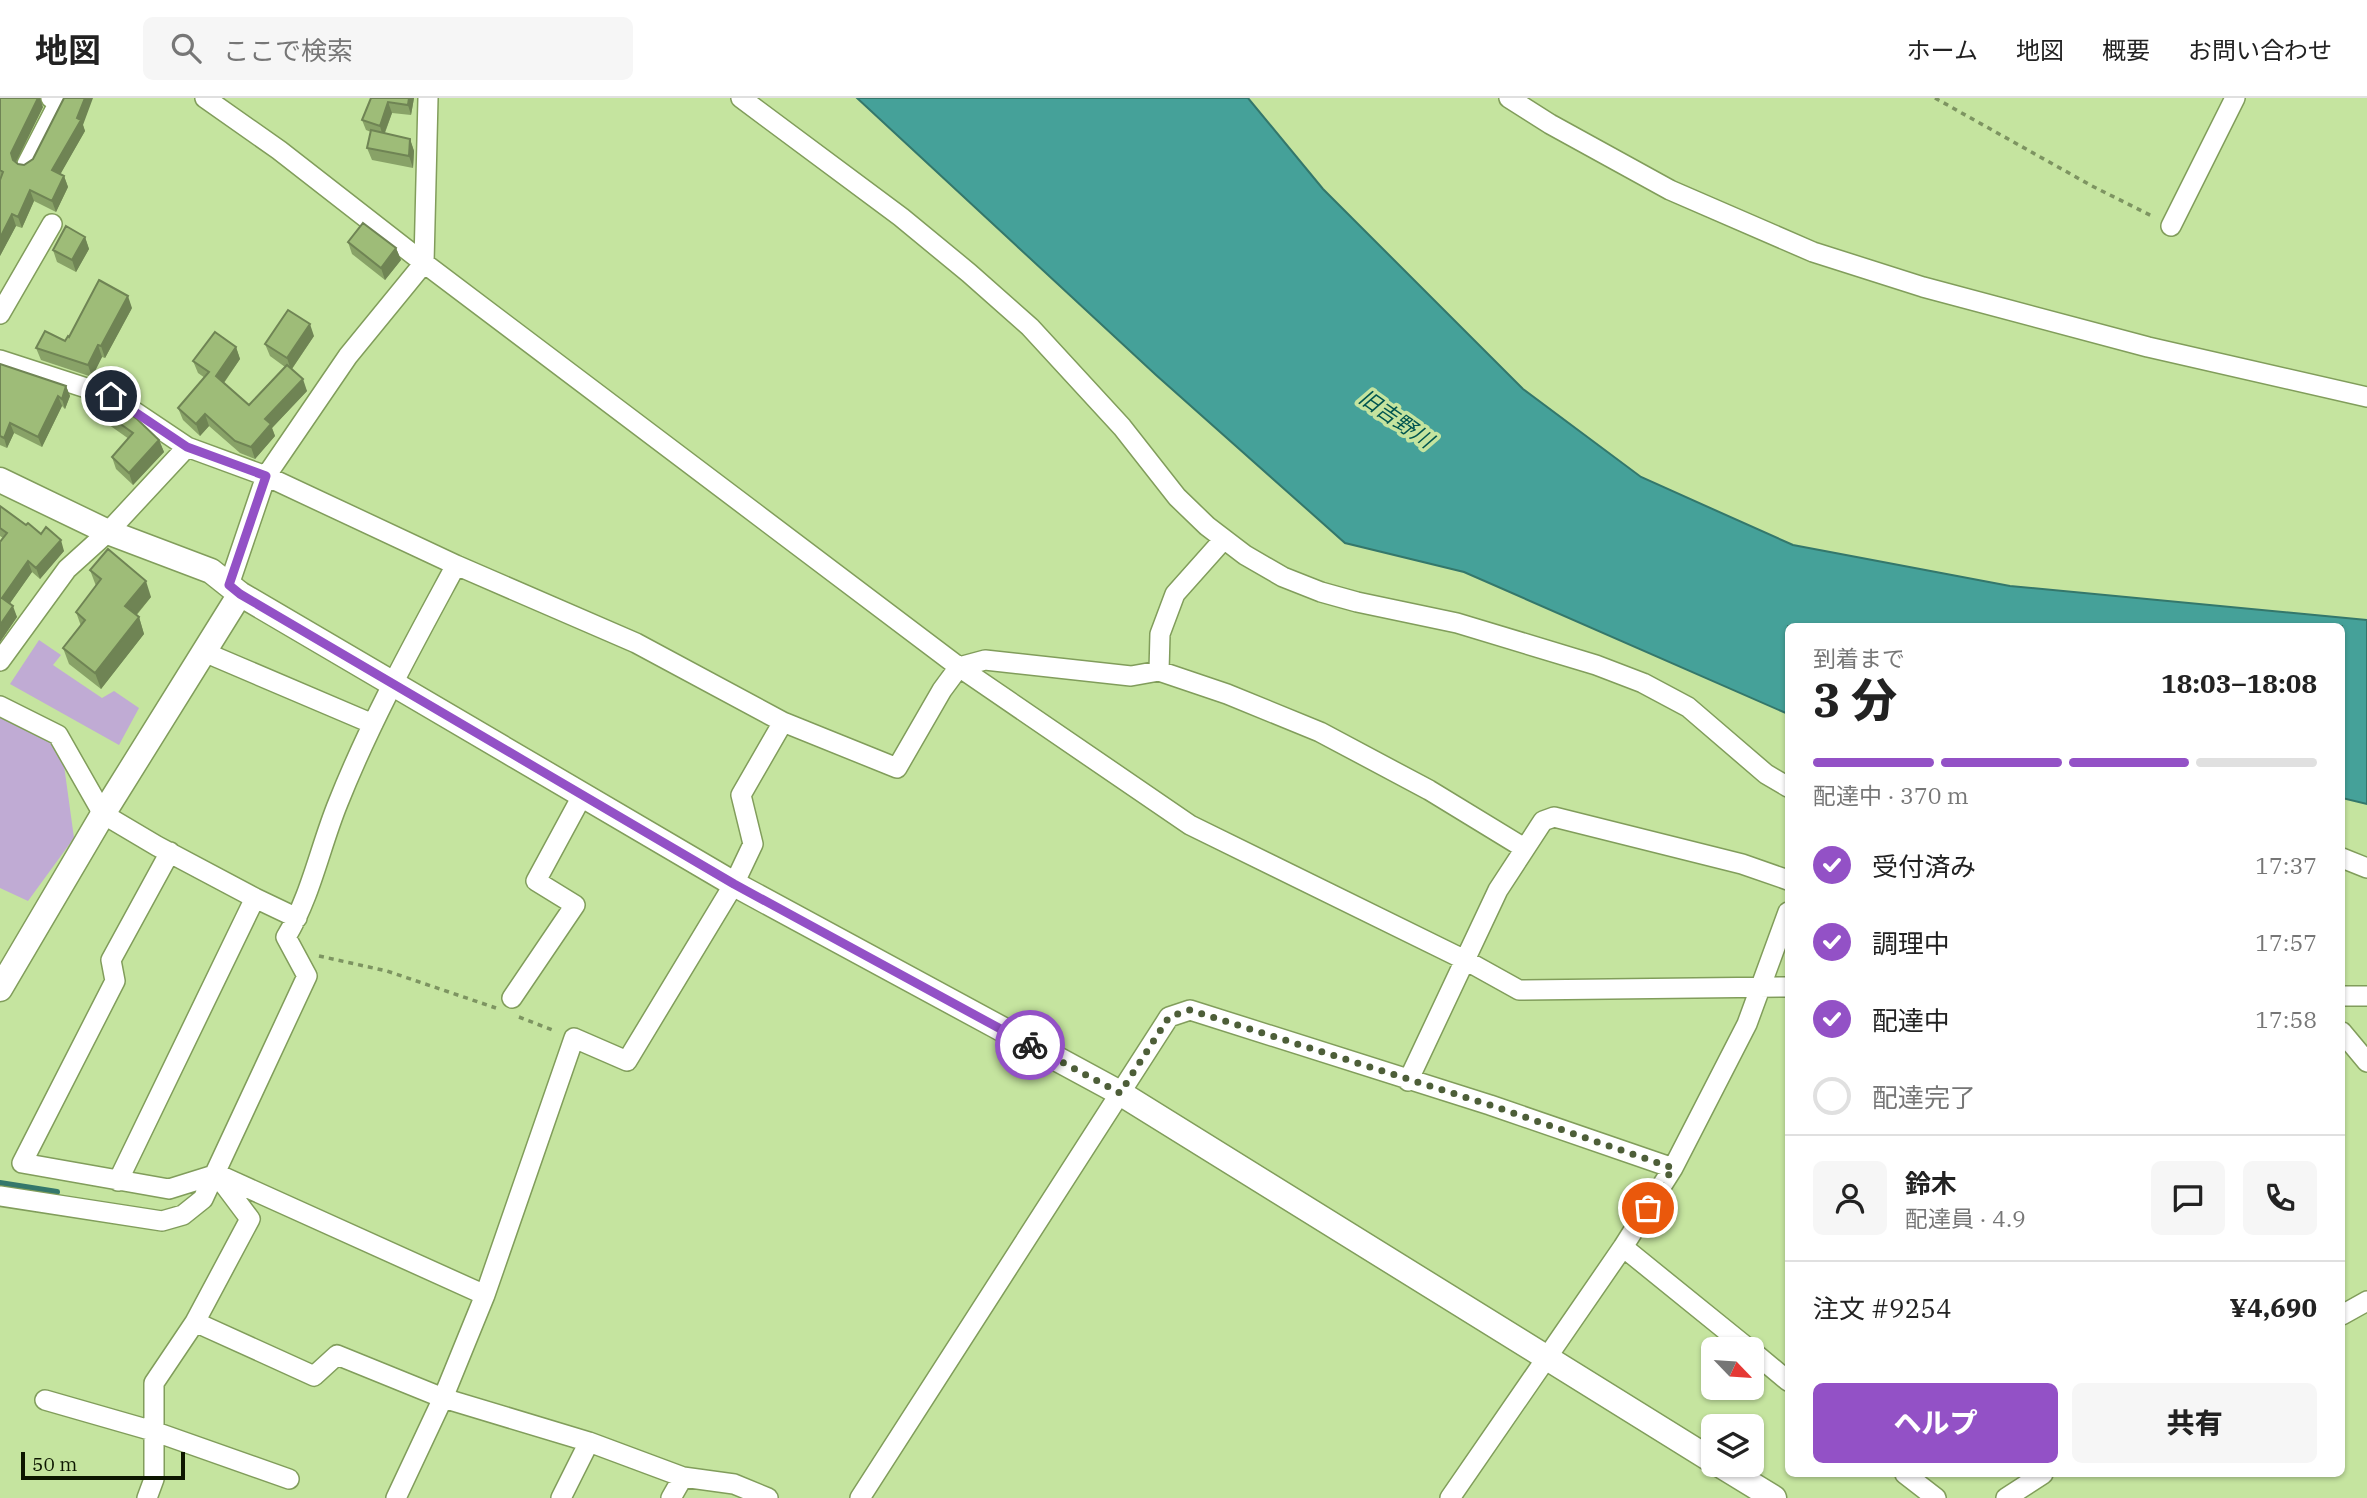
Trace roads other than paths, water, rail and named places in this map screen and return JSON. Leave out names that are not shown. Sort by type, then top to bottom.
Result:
[{"type":"street","points":[[27,164],[60,102],[51,98]]},
{"type":"street","points":[[205,98],[279,150],[424,263],[959,667],[1190,825],[1465,960],[1519,990],[1785,988]]},
{"type":"street","points":[[0,989],[103,814],[204,652],[235,589],[266,476],[348,356],[424,263],[428,98]]},
{"type":"street","points":[[741,98],[901,217],[970,273],[1030,327],[1122,428],[1177,497],[1245,555],[1283,577],[1321,592],[1457,623],[1596,665],[1643,683],[1688,707],[1766,774],[1785,785]]},
{"type":"street","points":[[1509,98],[1550,124],[1670,190],[1813,251],[1923,287],[2148,347],[2367,397]]},
{"type":"street","points":[[2171,226],[2235,98]]},
{"type":"street","points":[[0,314],[52,224]]},
{"type":"street","points":[[0,360],[111,396],[187,447],[266,476],[456,565],[636,643],[783,722],[897,768],[942,690],[959,667],[985,660],[1131,676],[1159,671],[1227,694],[1320,733],[1429,790],[1524,848]]},
{"type":"street","points":[[0,661],[67,569],[108,532],[187,447]]},
{"type":"street","points":[[0,480],[108,532],[211,571],[235,589],[391,683],[734,884],[1120,1093],[1701,1454]]},
{"type":"street","points":[[1159,671],[1160,634],[1175,594],[1224,539]]},
{"type":"street","points":[[0,1196],[162,1221],[183,1215],[203,1199],[217,1174],[307,976],[286,936],[297,918],[337,803],[391,683],[456,565]]},
{"type":"street","points":[[204,652],[373,724]]},
{"type":"street","points":[[0,706],[58,735],[103,814],[255,898],[297,918]]},
{"type":"street","points":[[396,1498],[443,1398],[485,1295],[574,1038],[627,1061],[734,884],[753,845],[741,795],[783,722]]},
{"type":"street","points":[[508,1008],[575,905],[536,881],[582,796]]},
{"type":"street","points":[[1408,1081],[1497,890],[1544,821],[1554,817],[1742,864],[1785,879]]},
{"type":"street","points":[[170,852],[111,961],[115,981],[22,1163],[169,1189],[217,1174],[485,1295]]},
{"type":"street","points":[[2345,859],[2367,868]]},
{"type":"street","points":[[118,1181],[255,898]]},
{"type":"street","points":[[1450,1498],[1623,1247],[1673,1168],[1747,1024],[1785,920]]},
{"type":"street","points":[[2345,996],[2367,996]]},
{"type":"street","points":[[860,1498],[1169,1017],[1190,1010],[1490,1105],[1673,1168]]},
{"type":"street","points":[[2345,1036],[2367,1062]]},
{"type":"street","points":[[147,1498],[154,1479],[154,1383],[195,1322],[250,1219],[217,1174]]},
{"type":"street","points":[[1623,1247],[1735,1337]]},
{"type":"street","points":[[2345,1313],[2367,1301]]},
{"type":"street","points":[[195,1322],[314,1376],[337,1356],[443,1398],[589,1441],[683,1477],[734,1484],[768,1498]]},
{"type":"street","points":[[1764,1361],[1785,1378]]},
{"type":"street","points":[[45,1400],[153,1431],[289,1479]]},
{"type":"street","points":[[561,1498],[589,1441]]},
{"type":"street","points":[[671,1498],[683,1477]]},
{"type":"street","points":[[1740,1477],[1774,1498]]},
{"type":"street","points":[[1909,1477],[1936,1498]]},
{"type":"street","points":[[2006,1498],[2038,1477]]},
{"type":"water","name":"旧吉野川","points":[[857,98],[1248,98],[1323,189],[1523,389],[1641,477],[1793,545],[2010,586],[2367,620],[2367,804],[2345,799],[2345,623],[1785,623],[1785,713],[1464,572],[1345,543],[1156,375]]},
{"type":"waterway","points":[[0,1183],[57,1192]]}]
